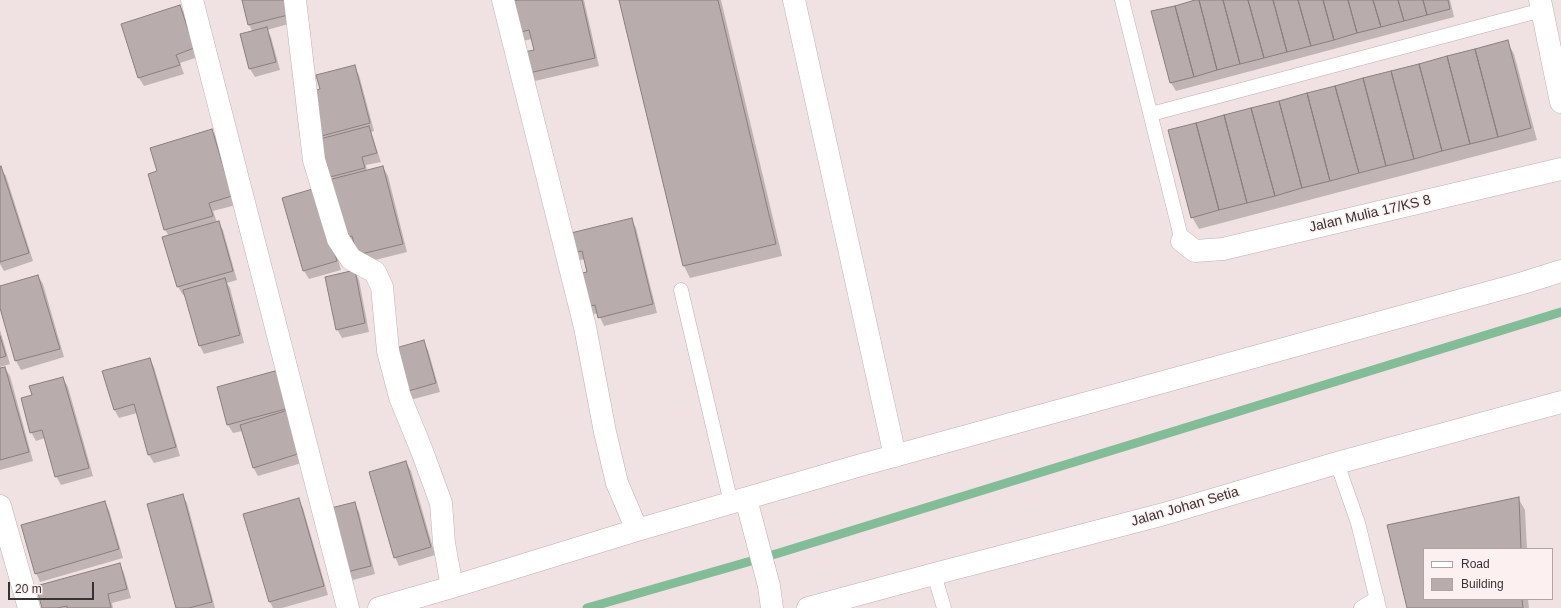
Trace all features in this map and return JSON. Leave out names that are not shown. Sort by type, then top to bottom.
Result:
[{"type":"street","points":[[192,0],[348,608]]},
{"type":"street","points":[[295,0],[314,160],[338,239],[352,259],[375,272],[382,287],[388,351],[400,397],[425,458],[441,503],[444,542],[452,587]]},
{"type":"street","points":[[503,0],[585,327],[605,432],[617,483],[638,530]]},
{"type":"street","points":[[794,0],[895,456]]},
{"type":"street","points":[[1541,5],[1561,102]]},
{"type":"street","name":"Jalan Mulia 17/KS 8","points":[[1182,241],[1195,251],[1223,249],[1561,169]]},
{"type":"street","points":[[379,608],[638,530],[895,456],[1523,283],[1561,271]]},
{"type":"street","name":"Jalan Johan Setia","points":[[808,608],[1164,514],[1337,463],[1561,402]]},
{"type":"street","points":[[739,501],[752,519],[769,586],[772,608]]},
{"type":"street","points":[[0,506],[29,608]]},
{"type":"lane","points":[[1122,0],[1182,241]]},
{"type":"lane","points":[[1151,114],[1541,5]]},
{"type":"lane","points":[[681,290],[739,501]]},
{"type":"lane","points":[[1337,463],[1358,524],[1378,603],[1361,608]]},
{"type":"lane","points":[[934,574],[944,608]]},
{"type":"building","points":[[242,0],[284,0],[288,15],[248,25]]},
{"type":"building","points":[[518,0],[582,0],[595,58],[529,73],[524,52],[534,50],[529,30],[517,33],[510,2]]},
{"type":"building","points":[[619,0],[718,0],[776,244],[683,266]]},
{"type":"building","points":[[1199,0],[1217,70],[1194,77],[1175,6]]},
{"type":"building","points":[[1199,0],[1223,0],[1240,64],[1217,70]]},
{"type":"building","points":[[1223,0],[1248,0],[1264,58],[1240,64]]},
{"type":"building","points":[[1248,0],[1273,0],[1287,52],[1264,58]]},
{"type":"building","points":[[1273,0],[1298,0],[1311,46],[1287,52]]},
{"type":"building","points":[[1298,0],[1323,0],[1334,40],[1311,46]]},
{"type":"building","points":[[1323,0],[1348,0],[1357,33],[1334,40]]},
{"type":"building","points":[[1348,0],[1373,0],[1381,27],[1357,33]]},
{"type":"building","points":[[1373,0],[1398,0],[1404,21],[1381,27]]},
{"type":"building","points":[[1398,0],[1423,0],[1427,15],[1404,21]]},
{"type":"building","points":[[1423,0],[1448,0],[1450,9],[1427,15]]},
{"type":"building","points":[[180,5],[194,48],[176,55],[180,65],[138,78],[121,24]]},
{"type":"building","points":[[1175,6],[1194,77],[1170,83],[1151,11]]},
{"type":"building","points":[[267,27],[276,62],[249,69],[240,34]]},
{"type":"building","points":[[1508,40],[1531,128],[1498,137],[1475,49]]},
{"type":"building","points":[[1475,49],[1498,137],[1470,144],[1447,56]]},
{"type":"building","points":[[1447,56],[1470,144],[1442,151],[1419,64]]},
{"type":"building","points":[[1419,64],[1442,151],[1414,159],[1391,71]]},
{"type":"building","points":[[355,65],[370,123],[318,137],[307,93],[320,89],[316,75]]},
{"type":"building","points":[[1391,71],[1414,159],[1386,166],[1363,78]]},
{"type":"building","points":[[1363,78],[1386,166],[1359,173],[1335,86]]},
{"type":"building","points":[[1335,86],[1359,173],[1330,181],[1307,93]]},
{"type":"building","points":[[1307,93],[1330,181],[1302,188],[1279,101]]},
{"type":"building","points":[[1279,101],[1302,188],[1275,196],[1251,108]]},
{"type":"building","points":[[1251,108],[1275,196],[1247,203],[1224,115]]},
{"type":"building","points":[[1224,115],[1247,203],[1219,210],[1196,123]]},
{"type":"building","points":[[1196,123],[1219,210],[1191,218],[1168,130]]},
{"type":"building","points":[[369,126],[377,153],[362,157],[365,168],[330,177],[320,139]]},
{"type":"building","points":[[212,129],[232,196],[209,203],[213,216],[164,230],[148,174],[157,171],[150,148]]},
{"type":"building","points":[[1,166],[29,253],[0,262],[0,167]]},
{"type":"building","points":[[383,166],[403,244],[357,255],[352,236],[343,238],[328,180]]},
{"type":"building","points":[[316,188],[337,261],[303,271],[282,198]]},
{"type":"building","points":[[632,218],[653,304],[598,318],[595,305],[585,307],[577,274],[587,272],[582,251],[571,253],[567,234]]},
{"type":"building","points":[[219,221],[233,271],[177,287],[162,237]]},
{"type":"building","points":[[355,270],[365,323],[336,330],[325,277]]},
{"type":"building","points":[[38,275],[60,349],[15,361],[0,308],[0,286]]},
{"type":"building","points":[[225,278],[240,335],[199,346],[183,290]]},
{"type":"building","points":[[0,336],[6,356],[0,358]]},
{"type":"building","points":[[424,340],[436,383],[405,392],[392,349]]},
{"type":"building","points":[[150,358],[176,447],[148,455],[134,404],[114,410],[102,371]]},
{"type":"building","points":[[5,367],[29,452],[0,460],[0,368]]},
{"type":"building","points":[[282,369],[293,407],[227,425],[217,387]]},
{"type":"building","points":[[63,377],[89,468],[55,477],[42,430],[30,433],[21,398],[32,395],[29,386]]},
{"type":"building","points":[[288,410],[301,453],[253,468],[240,425]]},
{"type":"building","points":[[406,461],[431,547],[394,558],[369,472]]},
{"type":"building","points":[[183,494],[212,602],[189,608],[176,608],[147,504]]},
{"type":"building","points":[[1519,497],[1521,548],[1423,548],[1423,600],[1522,600],[1523,608],[1407,608],[1387,525]]},
{"type":"building","points":[[299,498],[324,586],[269,602],[243,514]]},
{"type":"building","points":[[105,501],[119,549],[35,574],[21,525]]},
{"type":"building","points":[[355,502],[371,566],[347,572],[331,508]]},
{"type":"building","points":[[120,563],[127,589],[108,594],[111,608],[67,608],[67,606],[42,608],[36,586]]},
{"type":"waterway","points":[[587,608],[779,553],[1561,312]]}]
